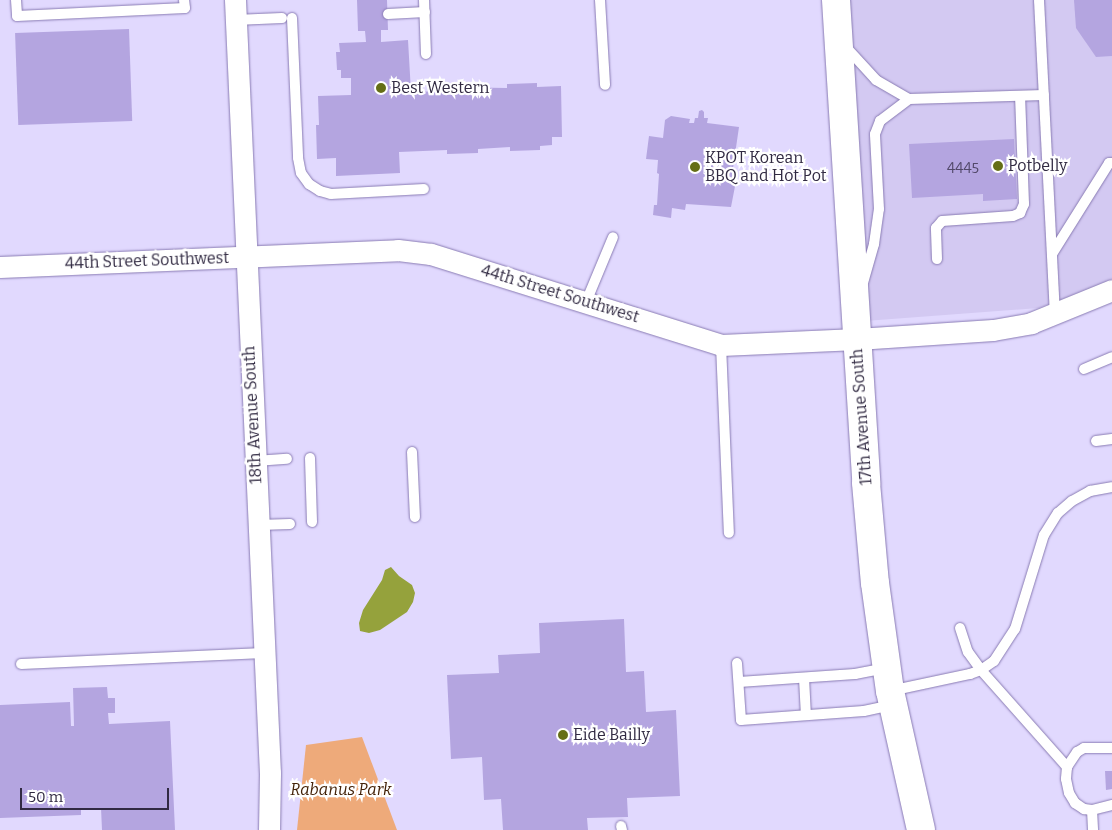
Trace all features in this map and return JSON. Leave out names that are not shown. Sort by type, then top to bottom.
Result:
[{"type":"main road","name":"17th Avenue South","points":[[836,0],[856,339],[867,502],[875,583],[889,688],[921,830]]},
{"type":"street","name":"18th Avenue South","points":[[235,10],[270,773],[269,830]]},
{"type":"street","name":"44th Street Southwest","points":[[0,268],[398,250],[431,254],[721,344],[856,339],[993,330],[1031,323],[1112,290]]},
{"type":"lane","points":[[16,0],[17,16],[184,8],[184,0]]},
{"type":"lane","points":[[424,0],[426,54]]},
{"type":"lane","points":[[600,0],[605,85]]},
{"type":"lane","points":[[1039,0],[1054,314]]},
{"type":"lane","points":[[235,10],[287,18],[298,158],[301,173],[309,184],[320,191],[331,194],[424,189]]},
{"type":"lane","points":[[388,14],[425,12]]},
{"type":"lane","points":[[838,37],[876,80],[909,99],[1044,95]]},
{"type":"lane","points":[[937,259],[936,228],[942,221],[1013,216],[1020,213],[1024,204],[1020,96]]},
{"type":"lane","points":[[855,310],[874,244],[879,209],[874,134],[880,121],[909,99]]},
{"type":"lane","points":[[1052,254],[1109,163],[1112,163]]},
{"type":"lane","points":[[586,302],[613,236]]},
{"type":"lane","points":[[721,344],[730,533]]},
{"type":"lane","points":[[1084,369],[1112,357]]},
{"type":"lane","points":[[1096,441],[1112,439]]},
{"type":"lane","points":[[412,452],[414,517]]},
{"type":"lane","points":[[310,458],[312,522]]},
{"type":"lane","points":[[255,461],[287,459]]},
{"type":"lane","points":[[737,663],[741,720],[864,712],[889,688],[981,670],[994,661],[1015,629],[1044,535],[1058,513],[1072,500],[1090,491],[1112,487]]},
{"type":"lane","points":[[258,525],[290,524]]},
{"type":"lane","points":[[960,628],[968,652],[981,670],[1067,767]]},
{"type":"lane","points":[[21,664],[264,653]]},
{"type":"lane","points":[[739,682],[855,674],[889,688]]},
{"type":"lane","points":[[804,678],[806,716]]},
{"type":"lane","points":[[1112,749],[1084,748],[1076,752],[1067,767],[1066,779],[1069,793],[1080,806],[1092,810],[1112,805]]},
{"type":"lane","points":[[1092,810],[1093,830]]},
{"type":"shaded area","points":[[849,0],[1112,0],[1112,280],[1039,308],[865,321]]},
{"type":"shaded area","points":[[391,567],[399,576],[412,585],[415,593],[413,602],[407,612],[380,630],[369,633],[360,631],[359,623],[363,610],[382,580],[385,570]]},
{"type":"green space","name":"Rabanus Park","points":[[362,737],[397,830],[297,830],[306,745]]},
{"type":"building","name":"Best Western","points":[[357,0],[387,0],[388,30],[381,30],[381,42],[408,40],[411,92],[445,91],[445,87],[507,88],[507,84],[537,83],[537,87],[561,86],[562,137],[552,137],[552,145],[540,146],[540,150],[510,151],[510,147],[478,149],[478,153],[447,154],[447,150],[399,152],[400,173],[336,176],[336,158],[317,159],[316,125],[319,125],[318,96],[351,95],[351,78],[341,78],[341,70],[337,70],[336,52],[340,52],[339,43],[366,42],[365,31],[358,31]]},
{"type":"building","points":[[1074,0],[1112,0],[1112,56],[1096,57],[1076,28]]},
{"type":"building","points":[[129,29],[132,121],[18,125],[15,33]]},
{"type":"building","name":"KPOT Korean BBQ and Hot Pot","points":[[702,110],[704,118],[708,118],[707,123],[739,127],[732,175],[737,176],[731,207],[686,204],[685,210],[672,208],[671,218],[653,215],[654,205],[657,205],[659,174],[657,173],[658,160],[646,159],[649,136],[663,138],[665,120],[671,116],[690,119],[689,123],[694,123],[695,118],[698,118],[699,111]]},
{"type":"building","points":[[1014,139],[1017,199],[983,201],[983,194],[912,198],[909,144]]},
{"type":"building","name":"Eide Bailly","points":[[624,619],[626,672],[644,671],[646,712],[676,710],[680,796],[627,798],[628,817],[587,818],[588,830],[503,830],[501,799],[484,800],[482,757],[451,759],[447,675],[499,673],[498,655],[540,653],[539,623]]},
{"type":"building","points":[[107,687],[108,698],[115,698],[115,713],[108,713],[109,724],[170,721],[175,830],[102,830],[101,808],[81,809],[81,815],[0,818],[0,705],[70,702],[71,726],[74,726],[73,688]]},
{"type":"building","points":[[1105,771],[1112,771],[1112,789],[1106,790]]},
{"type":"place","name":"Best Western","points":[[381,88]]},
{"type":"place","name":"Potbelly","points":[[998,166]]},
{"type":"place","name":"KPOT Korean BBQ and Hot Pot","points":[[695,167]]},
{"type":"place","name":"Eide Bailly","points":[[563,735]]}]
